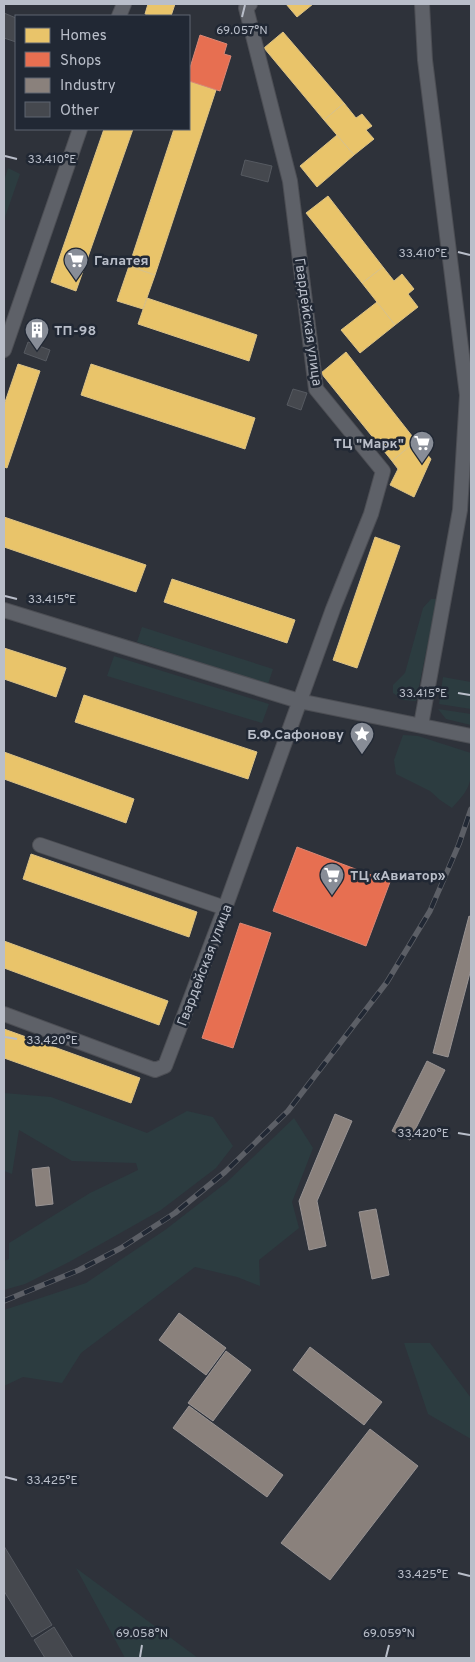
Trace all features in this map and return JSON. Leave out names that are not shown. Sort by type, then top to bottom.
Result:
[{"type":"street","name":"Гвардейская улица","points":[[4,1014],[155,1070],[165,1066],[225,908],[299,701],[371,514],[383,471],[316,389],[290,181],[246,8],[250,4]]},
{"type":"street","points":[[420,725],[460,510],[467,395],[425,60],[422,4]]},
{"type":"street","points":[[4,350],[80,130]]},
{"type":"street","points":[[4,610],[299,701],[471,736]]},
{"type":"street","points":[[40,845],[225,908]]},
{"type":"shaded area","points":[[8,168],[20,174],[4,220],[4,181]]},
{"type":"shaded area","points":[[431,599],[437,599],[416,701],[403,700],[393,693],[393,685],[405,673],[423,608]]},
{"type":"shaded area","points":[[142,627],[273,669],[268,684],[137,642]]},
{"type":"shaded area","points":[[114,656],[269,704],[262,723],[107,676]]},
{"type":"shaded area","points":[[443,677],[471,682],[471,709],[439,704]]},
{"type":"shaded area","points":[[438,709],[471,714],[471,725],[446,719]]},
{"type":"shaded area","points":[[403,735],[418,736],[471,753],[471,778],[464,794],[452,808],[430,791],[396,774],[394,760]]},
{"type":"shaded area","points":[[4,1093],[51,1097],[147,1133],[187,1111],[213,1117],[233,1146],[216,1168],[161,1210],[69,1262],[25,1284],[4,1290],[4,1261],[9,1259],[9,1243],[90,1193],[138,1170],[136,1163],[72,1161],[19,1130],[12,1174],[4,1171]]},
{"type":"shaded area","points":[[294,1118],[313,1148],[292,1202],[299,1228],[259,1260],[260,1286],[237,1277],[195,1267],[81,1353],[62,1383],[23,1377],[4,1386],[4,1310],[86,1283],[165,1230],[227,1182]]},
{"type":"shaded area","points":[[404,1343],[430,1343],[471,1398],[471,1439],[428,1414]]},
{"type":"shaded area","points":[[76,1568],[198,1658],[125,1658]]},
{"type":"building: Homes","points":[[148,4],[175,4],[171,15],[145,14]]},
{"type":"building: Homes","points":[[286,4],[313,4],[297,17]]},
{"type":"building: Homes","points":[[283,32],[344,103],[324,120],[264,48]]},
{"type":"building: Homes","points":[[190,81],[216,90],[155,275],[129,266],[174,130],[190,130]]},
{"type":"building: Homes","points":[[344,103],[356,118],[362,114],[372,126],[366,130],[374,139],[354,155],[324,120]]},
{"type":"building: Homes","points":[[104,130],[133,130],[76,291],[51,282]]},
{"type":"building: Homes","points":[[337,135],[354,155],[317,187],[300,166]]},
{"type":"building: Homes","points":[[328,196],[383,267],[362,283],[306,213]]},
{"type":"building: Homes","points":[[129,266],[155,275],[143,309],[117,301]]},
{"type":"building: Homes","points":[[383,267],[394,281],[402,274],[414,289],[408,294],[418,307],[395,325],[362,283]]},
{"type":"building: Homes","points":[[147,298],[257,335],[249,361],[138,324]]},
{"type":"building: Homes","points":[[377,302],[395,325],[360,353],[341,330]]},
{"type":"building: Homes","points":[[346,352],[416,441],[392,461],[321,373]]},
{"type":"building: Homes","points":[[18,364],[40,371],[7,468],[4,467],[4,405]]},
{"type":"building: Homes","points":[[91,364],[255,418],[245,449],[81,395]]},
{"type":"building: Homes","points":[[416,441],[431,459],[414,497],[390,485],[398,469],[392,461]]},
{"type":"building: Homes","points":[[4,517],[146,565],[136,592],[4,547]]},
{"type":"building: Homes","points":[[375,537],[400,546],[357,668],[333,660]]},
{"type":"building: Homes","points":[[172,579],[295,620],[287,643],[164,602]]},
{"type":"building: Homes","points":[[4,648],[66,668],[56,697],[4,679]]},
{"type":"building: Homes","points":[[84,695],[257,752],[248,779],[75,722]]},
{"type":"building: Homes","points":[[4,752],[134,799],[126,823],[4,779]]},
{"type":"building: Homes","points":[[31,854],[197,912],[189,937],[23,879]]},
{"type":"building: Homes","points":[[4,941],[168,1001],[159,1025],[4,968]]},
{"type":"building: Homes","points":[[4,1029],[140,1078],[131,1103],[4,1058]]},
{"type":"building: Shops","points":[[200,35],[227,44],[224,54],[231,56],[220,91],[190,81],[190,68]]},
{"type":"building: Shops","name":"ТЦ «Авиатор»","points":[[297,847],[390,882],[366,946],[273,911]]},
{"type":"building: Shops","points":[[240,923],[271,933],[233,1048],[202,1038]]},
{"type":"building: Industry","points":[[469,916],[471,917],[471,969],[448,1057],[433,1053]]},
{"type":"building: Industry","points":[[427,1061],[445,1070],[410,1140],[392,1131]]},
{"type":"building: Industry","points":[[335,1114],[352,1121],[317,1201],[326,1246],[309,1250],[299,1201]]},
{"type":"building: Industry","points":[[49,1167],[53,1204],[36,1206],[32,1169]]},
{"type":"building: Industry","points":[[376,1209],[389,1275],[372,1279],[359,1212]]},
{"type":"building: Industry","points":[[179,1313],[226,1348],[206,1375],[159,1340]]},
{"type":"building: Industry","points":[[310,1347],[382,1402],[364,1425],[293,1370]]},
{"type":"building: Industry","points":[[226,1351],[251,1370],[213,1421],[188,1403]]},
{"type":"building: Industry","points":[[189,1406],[283,1475],[267,1497],[173,1428]]},
{"type":"building: Industry","points":[[370,1429],[418,1466],[330,1580],[281,1543]]},
{"type":"building: Other","points":[[4,13],[15,18],[15,42],[4,38]]},
{"type":"building: Other","points":[[245,160],[272,166],[268,182],[241,175]]},
{"type":"building: Other","name":"ТП-98","points":[[28,342],[50,350],[46,361],[24,353]]},
{"type":"building: Other","points":[[293,389],[307,393],[301,410],[287,405]]},
{"type":"building: Other","points":[[4,1546],[52,1625],[32,1637],[4,1591]]},
{"type":"building: Other","points":[[54,1627],[73,1658],[45,1658],[34,1640]]},
{"type":"railway","points":[[4,1301],[79,1270],[121,1248],[175,1213],[225,1172],[288,1111],[387,982],[430,911],[459,844],[471,809]]},
{"type":"place","name":"Галатея","points":[[76,281]]},
{"type":"place","name":"ТП-98","points":[[37,351]]},
{"type":"place","name":"ТЦ \"Марк\"","points":[[422,464]]},
{"type":"place","name":"Б.Ф.Сафонову","points":[[362,755]]},
{"type":"place","name":"ТЦ «Авиатор»","points":[[332,896]]}]
